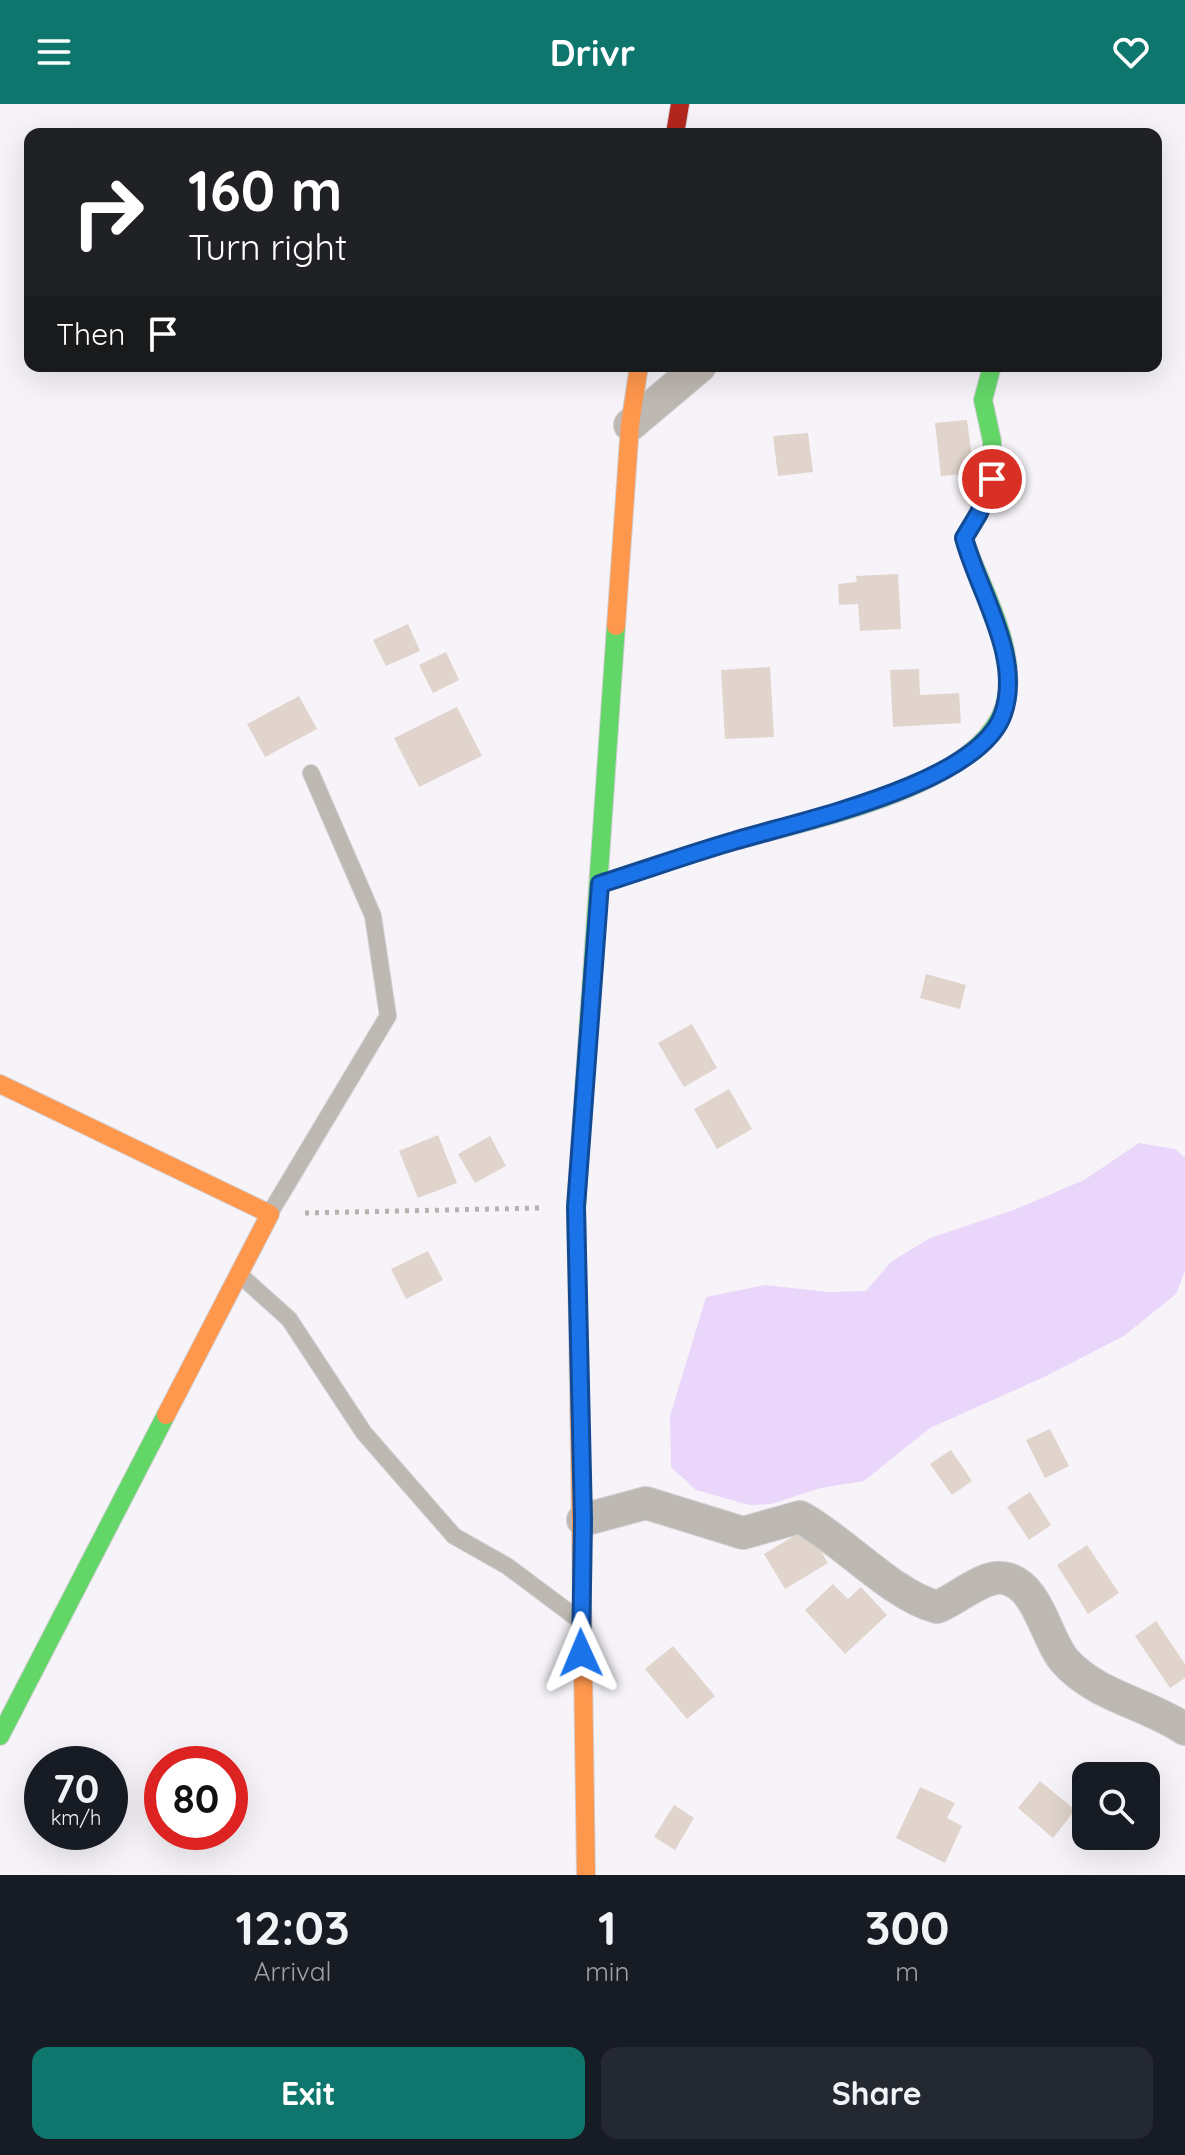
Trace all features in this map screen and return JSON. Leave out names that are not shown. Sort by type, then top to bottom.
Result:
[{"type":"main road","points":[[676,128],[680,104]]},
{"type":"main road","points":[[586,1875],[576,1207],[630,425],[638,372]]},
{"type":"main road","points":[[600,884],[885,796],[949,768],[986,740],[1003,714],[1006,679],[1000,631],[970,563],[964,538],[979,513],[992,479],[992,441],[983,400],[990,372]]},
{"type":"main road","points":[[0,1084],[270,1214],[13,1677],[0,1736]]},
{"type":"street","points":[[630,425],[693,372]]},
{"type":"street","points":[[583,1520],[646,1503],[743,1533],[800,1517],[820,1528],[916,1602],[937,1607],[981,1583],[1003,1578],[1022,1587],[1061,1656],[1081,1678],[1163,1714],[1185,1729]]},
{"type":"lane","points":[[270,1214],[388,1016],[373,916],[311,773]]},
{"type":"lane","points":[[238,1274],[289,1319],[364,1433],[454,1536],[507,1566],[580,1621]]},
{"type":"path","points":[[270,1214],[576,1207]]},
{"type":"shaded area","points":[[1139,1143],[1175,1149],[1185,1158],[1185,1271],[1176,1294],[1124,1336],[1042,1378],[930,1428],[864,1481],[821,1488],[771,1504],[749,1505],[696,1490],[671,1467],[670,1416],[706,1297],[765,1285],[828,1292],[866,1291],[892,1261],[930,1238],[1016,1209],[1084,1180]]},
{"type":"building","points":[[967,420],[974,473],[941,476],[935,423]]},
{"type":"building","points":[[808,433],[813,472],[778,476],[773,436]]},
{"type":"building","points":[[898,574],[901,629],[860,631],[858,604],[839,605],[838,584],[857,582],[856,576]]},
{"type":"building","points":[[408,624],[420,651],[386,666],[373,640]]},
{"type":"building","points":[[446,652],[459,680],[433,693],[419,665]]},
{"type":"building","points":[[770,667],[774,737],[725,739],[721,670]]},
{"type":"building","points":[[919,669],[920,695],[959,693],[961,723],[893,727],[890,670]]},
{"type":"building","points":[[299,696],[317,729],[265,757],[247,724]]},
{"type":"building","points":[[457,707],[482,756],[419,787],[394,738]]},
{"type":"building","points":[[926,974],[966,985],[960,1009],[920,998]]},
{"type":"building","points":[[692,1024],[717,1068],[684,1087],[658,1043]]},
{"type":"building","points":[[729,1089],[752,1129],[717,1149],[694,1109]]},
{"type":"building","points":[[438,1135],[457,1183],[418,1198],[399,1151]]},
{"type":"building","points":[[490,1136],[506,1166],[475,1183],[458,1154]]},
{"type":"building","points":[[428,1251],[443,1280],[406,1299],[391,1269]]},
{"type":"building","points":[[1050,1429],[1069,1466],[1045,1478],[1026,1440]]},
{"type":"building","points":[[951,1450],[972,1481],[952,1495],[930,1464]]},
{"type":"building","points":[[1030,1492],[1051,1525],[1029,1540],[1007,1507]]},
{"type":"building","points":[[807,1528],[828,1563],[785,1589],[764,1554]]},
{"type":"building","points":[[1087,1545],[1119,1593],[1088,1614],[1057,1565]]},
{"type":"building","points":[[833,1584],[848,1599],[861,1587],[887,1615],[845,1654],[805,1610]]},
{"type":"building","points":[[1156,1621],[1185,1664],[1185,1678],[1170,1688],[1135,1636]]},
{"type":"building","points":[[673,1646],[715,1696],[687,1719],[645,1669]]},
{"type":"building","points":[[1040,1781],[1072,1808],[1072,1814],[1053,1838],[1018,1808]]},
{"type":"building","points":[[920,1787],[955,1803],[947,1818],[962,1826],[945,1863],[896,1838]]},
{"type":"building","points":[[674,1805],[694,1818],[675,1850],[654,1837]]},
{"type":"traffic: fast","points":[[600,884],[893,794],[934,776],[969,754],[994,727],[1007,696],[1006,656],[995,616],[964,538],[979,513],[992,479],[992,441],[983,400],[990,372]]},
{"type":"traffic: fast","points":[[578,1321],[576,1207],[616,626]]},
{"type":"traffic: fast","points":[[0,1736],[166,1415]]},
{"type":"traffic: slow","points":[[616,626],[630,425],[638,372]]},
{"type":"traffic: slow","points":[[0,1084],[270,1214],[166,1415]]},
{"type":"traffic: slow","points":[[578,1321],[586,1875]]},
{"type":"traffic: jam","points":[[676,128],[680,104]]},
{"type":"route","points":[[581,1653],[583,1520],[576,1207],[600,884],[885,796],[949,768],[986,740],[1003,714],[1006,679],[1000,631],[970,563],[964,538],[979,513],[992,479]]}]
